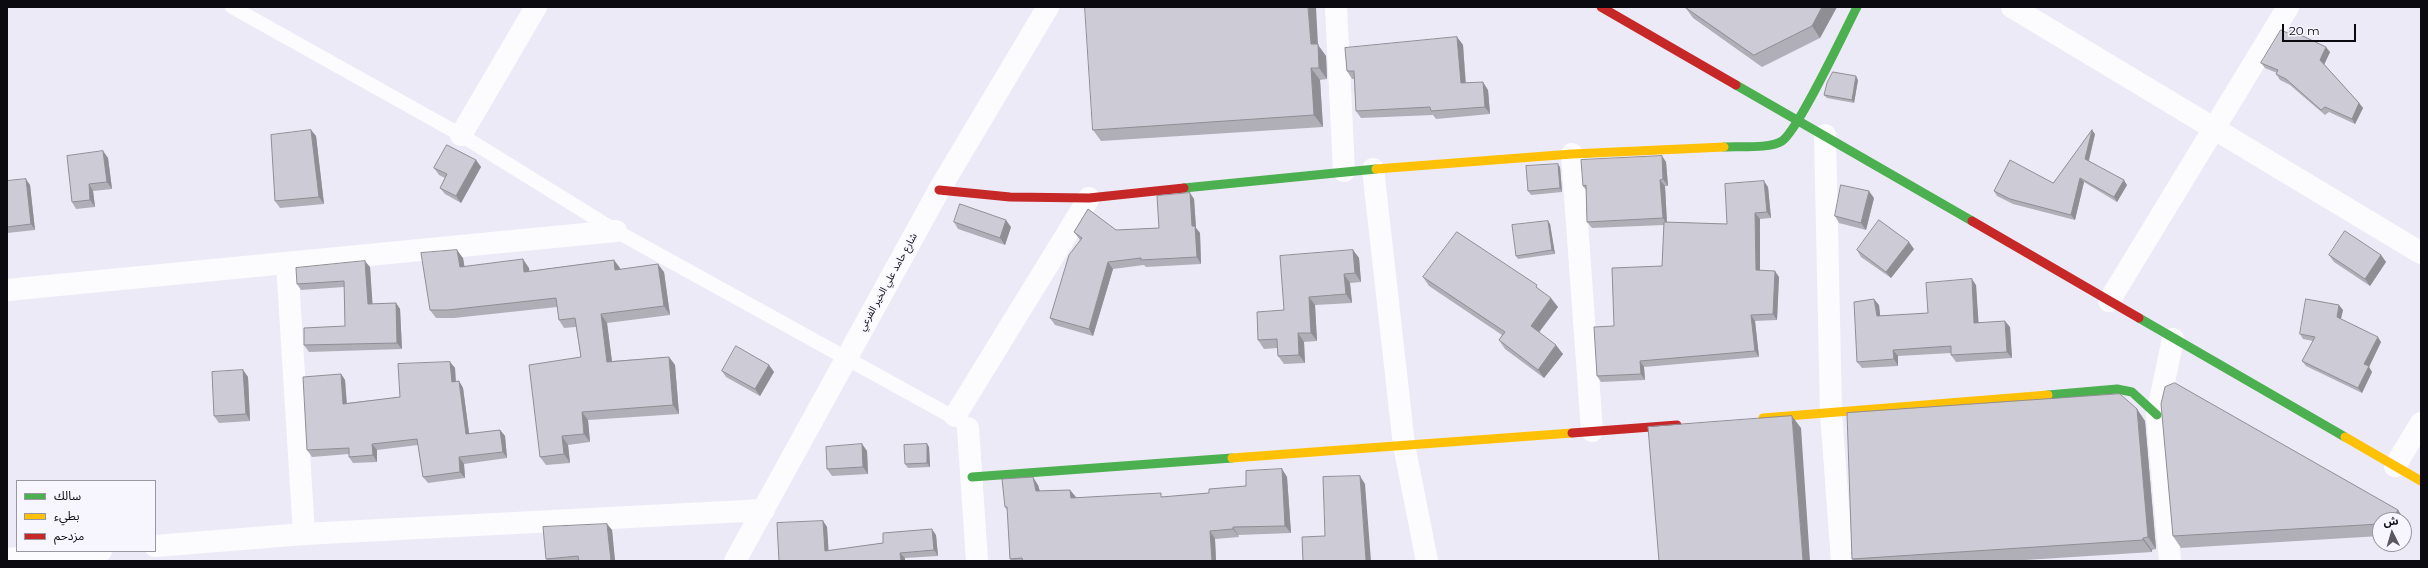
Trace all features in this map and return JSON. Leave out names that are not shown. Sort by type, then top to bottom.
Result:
[{"type":"street","points":[[461,135],[536,7]]},
{"type":"street","name":"شارع حامد علي الخير الفرعي","points":[[735,561],[938,190],[1048,7]]},
{"type":"street","points":[[1336,7],[1344,171]]},
{"type":"street","points":[[1601,7],[1797,121],[1825,135],[2173,339],[2421,481]]},
{"type":"street","points":[[938,190],[1010,197],[1089,198],[1344,171],[1572,154],[1770,145],[1782,141],[1797,121],[1857,7]]},
{"type":"street","points":[[2012,7],[2216,128],[2421,253]]},
{"type":"street","points":[[2109,301],[2216,128],[2288,7]]},
{"type":"street","points":[[1825,135],[1832,413],[1842,561]]},
{"type":"street","points":[[1572,154],[1592,431]]},
{"type":"street","points":[[1373,169],[1404,445],[1427,561]]},
{"type":"street","points":[[977,561],[972,477],[961,422],[1089,198]]},
{"type":"street","points":[[7,290],[616,230]]},
{"type":"street","points":[[287,263],[304,534]]},
{"type":"street","points":[[2170,561],[2158,415],[2173,339]]},
{"type":"street","points":[[1754,419],[2117,389],[2132,392],[2158,415]]},
{"type":"street","points":[[2395,466],[2421,423]]},
{"type":"street","points":[[972,477],[1685,424]]},
{"type":"street","points":[[156,546],[304,534],[764,510]]},
{"type":"street","points":[[7,559],[90,552]]},
{"type":"lane","points":[[232,7],[461,135],[616,230],[961,422]]},
{"type":"building","points":[[1085,7],[1308,7],[1311,44],[1318,44],[1319,68],[1311,68],[1314,115],[1093,130]]},
{"type":"building","points":[[1685,7],[1822,7],[1812,26],[1754,55]]},
{"type":"building","points":[[2281,30],[2290,34],[2290,30],[2326,47],[2320,60],[2359,103],[2352,119],[2325,107],[2321,110],[2286,79],[2276,74],[2278,70],[2261,63]]},
{"type":"building","points":[[1457,37],[1461,83],[1483,82],[1485,107],[1431,111],[1430,107],[1356,111],[1354,71],[1347,71],[1345,48]]},
{"type":"building","points":[[1833,72],[1856,76],[1852,100],[1824,95],[1827,83]]},
{"type":"building","points":[[311,130],[319,197],[275,201],[271,135]]},
{"type":"building","points":[[2092,130],[2085,159],[2124,180],[2114,197],[2080,178],[2071,215],[2010,199],[1994,191],[2010,160],[2053,183]]},
{"type":"building","points":[[447,145],[476,160],[456,196],[440,188],[447,174],[434,168]]},
{"type":"building","points":[[103,151],[107,182],[89,184],[90,200],[72,202],[67,156]]},
{"type":"building","points":[[1662,156],[1663,179],[1660,180],[1663,218],[1587,222],[1586,185],[1583,186],[1581,160]]},
{"type":"building","points":[[1558,164],[1560,188],[1528,191],[1526,166]]},
{"type":"building","points":[[26,179],[31,224],[7,227],[7,181]]},
{"type":"building","points":[[1764,181],[1767,212],[1755,213],[1756,270],[1775,271],[1773,314],[1751,315],[1755,351],[1640,361],[1641,374],[1597,376],[1594,327],[1614,326],[1612,268],[1662,266],[1664,222],[1727,224],[1725,184]]},
{"type":"building","points":[[1841,185],[1869,191],[1861,223],[1835,216]]},
{"type":"building","points":[[1190,193],[1192,226],[1195,226],[1197,257],[1141,260],[1141,258],[1108,262],[1089,329],[1050,318],[1069,255],[1082,238],[1074,232],[1088,209],[1116,230],[1159,228],[1157,196]]},
{"type":"building","points":[[960,204],[1006,220],[1000,238],[954,222]]},
{"type":"building","points":[[1879,220],[1909,242],[1886,272],[1857,250]]},
{"type":"building","points":[[1548,221],[1552,250],[1516,256],[1512,225]]},
{"type":"building","points":[[2345,231],[2381,255],[2365,279],[2329,255]]},
{"type":"building","points":[[1457,232],[1537,285],[1536,287],[1551,298],[1531,326],[1556,345],[1538,370],[1499,340],[1505,332],[1423,277]]},
{"type":"building","points":[[457,250],[460,267],[523,259],[524,272],[614,260],[615,270],[658,264],[664,306],[601,314],[607,362],[669,357],[673,405],[582,412],[584,434],[562,436],[564,454],[540,457],[529,365],[581,357],[575,318],[559,320],[556,298],[448,310],[430,310],[421,253]]},
{"type":"building","points":[[1353,250],[1355,273],[1344,274],[1346,294],[1309,297],[1311,333],[1298,333],[1299,355],[1278,356],[1277,339],[1258,340],[1257,312],[1284,310],[1280,256]]},
{"type":"building","points":[[365,261],[368,304],[396,303],[397,343],[304,345],[304,328],[345,326],[344,281],[297,284],[296,268]]},
{"type":"building","points":[[1972,279],[1974,323],[2005,321],[2007,352],[1951,355],[1951,346],[1893,350],[1894,359],[1857,362],[1854,302],[1874,299],[1877,316],[1928,313],[1926,283]]},
{"type":"building","points":[[2306,299],[2339,305],[2337,317],[2378,337],[2364,364],[2369,366],[2358,388],[2302,361],[2315,337],[2300,334]]},
{"type":"building","points":[[736,346],[769,365],[755,389],[722,371]]},
{"type":"building","points":[[450,362],[452,382],[459,381],[466,434],[500,430],[503,452],[459,457],[460,472],[423,477],[417,439],[372,444],[373,455],[349,457],[349,448],[307,450],[303,377],[341,374],[343,404],[400,397],[398,364]]},
{"type":"building","points":[[243,370],[246,414],[214,416],[212,372]]},
{"type":"building","points":[[2175,383],[2398,510],[2397,512],[2372,512],[2372,524],[2173,536],[2161,404],[2165,387]]},
{"type":"building","points":[[2120,394],[2137,409],[2148,537],[2143,538],[2143,540],[1852,559],[1847,413]]},
{"type":"building","points":[[1792,416],[1803,561],[1659,561],[1648,427]]},
{"type":"building","points":[[862,444],[863,467],[827,469],[826,447]]},
{"type":"building","points":[[927,444],[927,463],[905,464],[904,445]]},
{"type":"building","points":[[1282,469],[1285,526],[1233,527],[1233,529],[1210,531],[1212,561],[1023,561],[1022,558],[1010,559],[1007,507],[1005,507],[1002,479],[1033,477],[1036,491],[1070,490],[1071,498],[1161,493],[1161,497],[1209,493],[1209,489],[1246,486],[1246,471]]},
{"type":"building","points":[[1360,476],[1366,561],[1303,561],[1302,537],[1325,536],[1323,477]]},
{"type":"building","points":[[823,521],[825,551],[883,543],[883,533],[932,529],[934,550],[900,553],[901,561],[779,561],[777,523]]},
{"type":"building","points":[[607,524],[611,561],[579,561],[578,556],[546,559],[543,527]]},
{"type":"traffic: fast","points":[[1724,147],[1754,147],[1777,144],[1782,141],[1799,119],[1810,100],[1857,7]]},
{"type":"traffic: fast","points":[[1736,85],[1972,221]]},
{"type":"traffic: fast","points":[[1184,188],[1376,169]]},
{"type":"traffic: fast","points":[[2139,318],[2345,437]]},
{"type":"traffic: fast","points":[[2048,395],[2117,389],[2132,392],[2157,415]]},
{"type":"traffic: fast","points":[[972,477],[1232,458]]},
{"type":"traffic: slow","points":[[1376,169],[1572,154],[1724,147]]},
{"type":"traffic: slow","points":[[1763,418],[2048,395]]},
{"type":"traffic: slow","points":[[1232,458],[1572,433]]},
{"type":"traffic: slow","points":[[2345,437],[2421,481]]},
{"type":"traffic: jam","points":[[1601,7],[1736,85]]},
{"type":"traffic: jam","points":[[939,190],[1010,197],[1089,198],[1184,188]]},
{"type":"traffic: jam","points":[[1972,221],[2139,318]]},
{"type":"traffic: jam","points":[[1572,433],[1677,425]]}]
